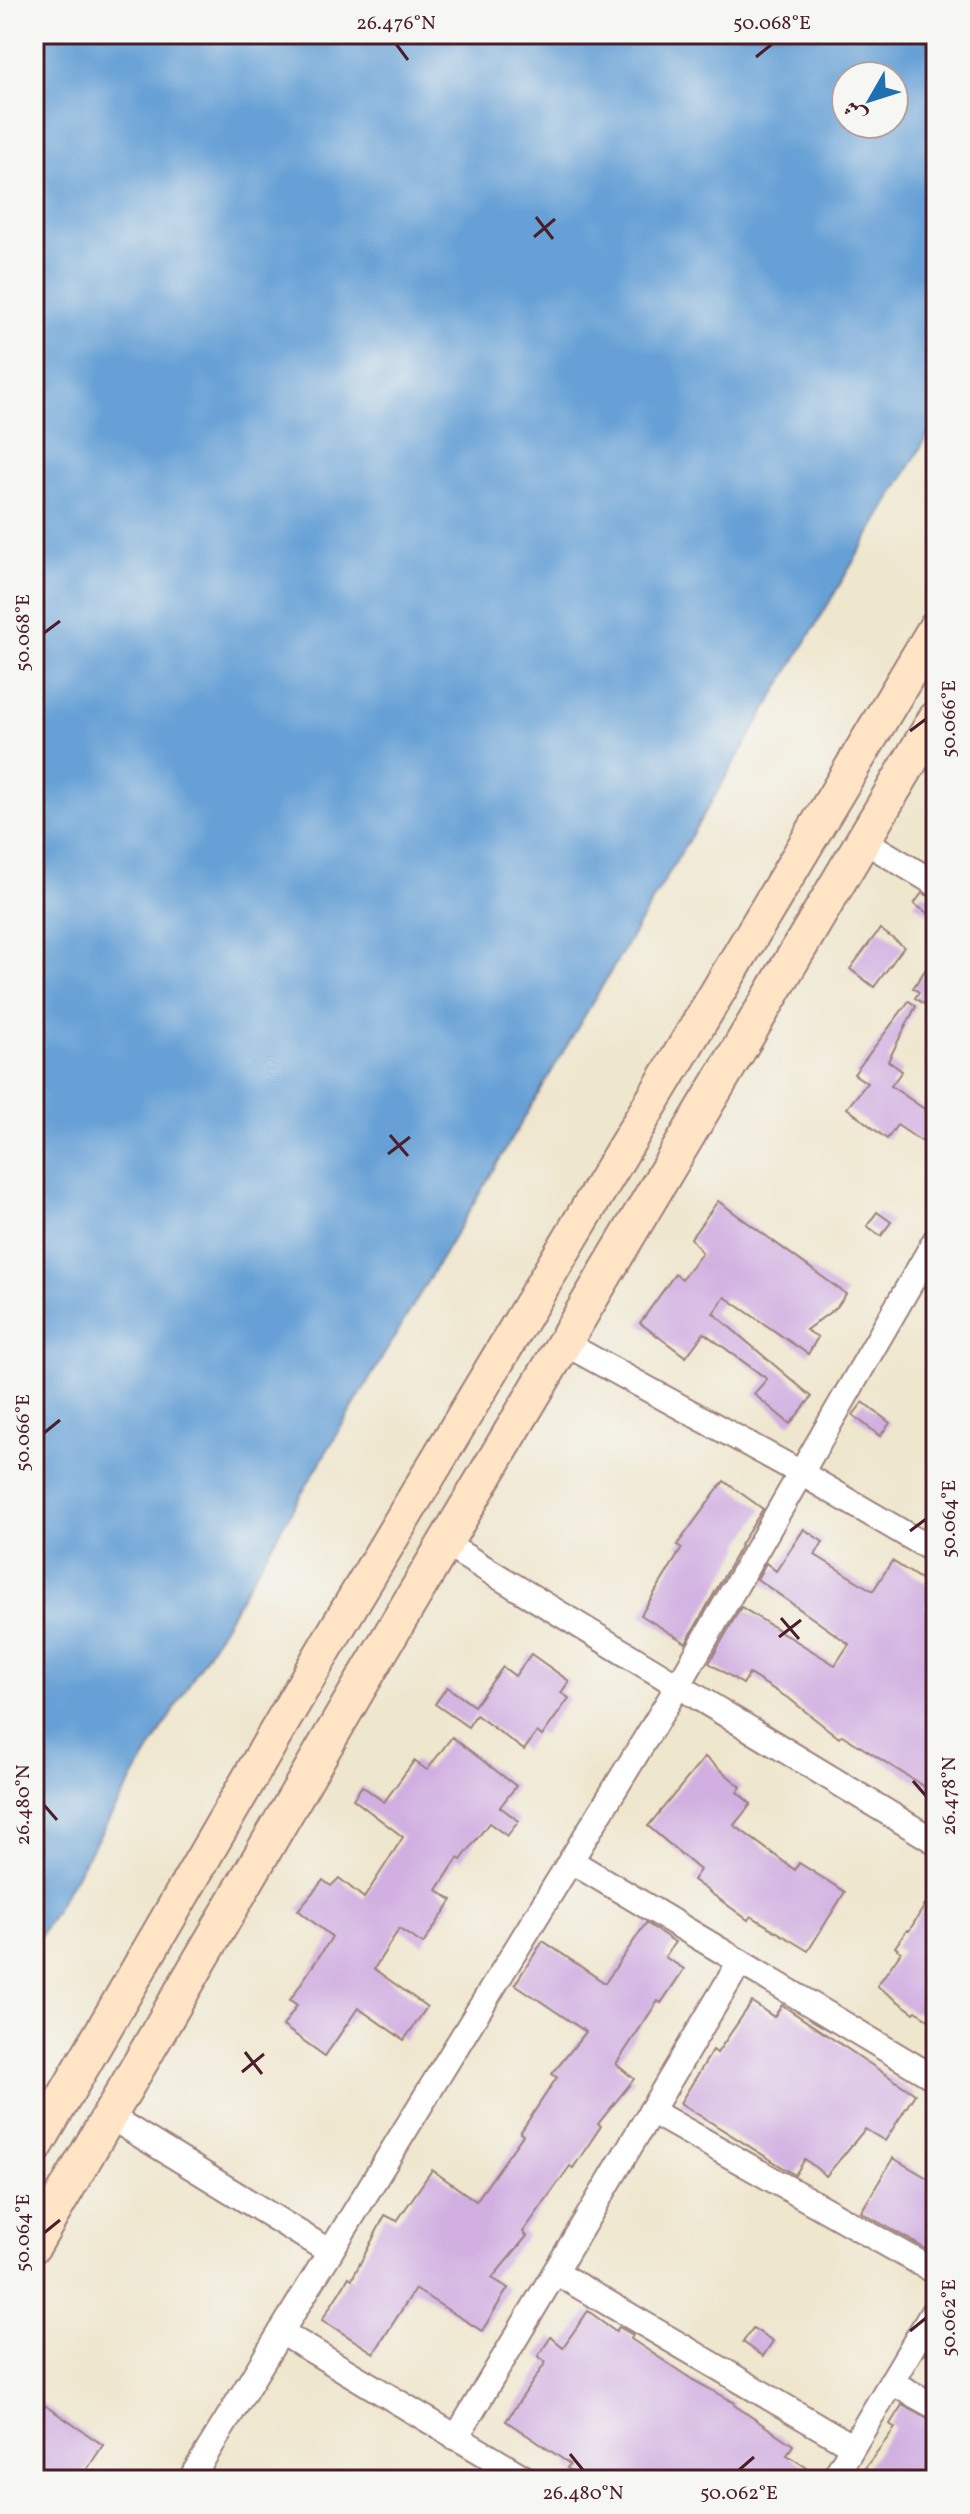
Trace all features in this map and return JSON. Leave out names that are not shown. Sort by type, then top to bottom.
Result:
[{"type":"street","points":[[34,2149],[324,1650],[936,627]]},
{"type":"street","points":[[34,2245],[445,1544],[936,718]]},
{"type":"street","points":[[863,840],[936,884]]},
{"type":"street","points":[[190,2480],[678,1686],[936,1239]]},
{"type":"street","points":[[564,1343],[801,1473],[936,1552]]},
{"type":"street","points":[[445,1544],[936,1842]]},
{"type":"street","points":[[571,1861],[936,2079]]},
{"type":"street","points":[[456,2438],[740,1962]]},
{"type":"street","points":[[651,2111],[936,2272]]},
{"type":"street","points":[[109,2116],[330,2252]]},
{"type":"street","points":[[555,2272],[852,2446]]},
{"type":"street","points":[[833,2480],[936,2307]]},
{"type":"street","points":[[281,2332],[528,2480]]},
{"type":"street","points":[[891,2382],[936,2407]]},
{"type":"water","points":[[34,34],[924,34],[936,56],[936,422],[34,1946]]},
{"type":"building","points":[[922,893],[936,899],[936,905],[929,914],[914,904]]},
{"type":"building","points":[[880,929],[904,947],[874,987],[850,969]]},
{"type":"building","points":[[936,954],[936,1012],[915,998],[919,992],[913,988]]},
{"type":"building","points":[[909,1001],[916,1006],[888,1061],[902,1071],[891,1086],[936,1117],[936,1151],[897,1125],[887,1139],[847,1108],[867,1083],[854,1074]]},
{"type":"building","points":[[718,1201],[846,1294],[837,1307],[806,1330],[818,1337],[808,1354],[725,1297],[713,1313],[812,1397],[790,1424],[754,1394],[767,1379],[704,1333],[686,1357],[640,1323],[675,1274],[682,1279],[702,1253],[691,1238]]},
{"type":"building","points":[[877,1212],[891,1222],[881,1236],[867,1226]]},
{"type":"building","points":[[863,1402],[890,1423],[880,1436],[853,1415]]},
{"type":"building","points":[[724,1481],[763,1509],[686,1643],[641,1615],[682,1548],[677,1545]]},
{"type":"building","points":[[804,1529],[823,1542],[815,1555],[873,1591],[892,1561],[936,1589],[925,1606],[936,1613],[936,1794],[842,1735],[839,1738],[791,1700],[749,1674],[743,1684],[709,1663],[741,1607],[835,1665],[849,1644],[757,1579],[766,1563],[776,1571]]},
{"type":"building","points":[[531,1654],[569,1681],[561,1693],[569,1698],[542,1736],[537,1732],[524,1750],[476,1715],[468,1727],[435,1704],[447,1687],[474,1706],[503,1667],[515,1676]]},
{"type":"building","points":[[452,1737],[516,1786],[500,1807],[519,1821],[507,1836],[489,1823],[461,1860],[458,1858],[437,1890],[452,1900],[423,1944],[399,1929],[374,1969],[427,2007],[404,2040],[358,2008],[325,2056],[283,2026],[297,2005],[290,2000],[332,1937],[298,1910],[323,1880],[331,1886],[339,1878],[364,1898],[403,1837],[353,1799],[362,1786],[384,1802],[414,1761],[427,1770]]},
{"type":"building","points":[[705,1757],[741,1787],[737,1792],[751,1804],[734,1825],[795,1870],[799,1863],[845,1892],[808,1951],[751,1916],[748,1920],[693,1880],[700,1870],[648,1826]]},
{"type":"building","points":[[936,1887],[936,2025],[877,1986],[901,1952],[895,1947],[909,1931]]},
{"type":"building","points":[[646,1923],[675,1942],[665,1957],[684,1969],[661,2003],[658,2001],[616,2064],[634,2079],[598,2124],[601,2126],[573,2168],[570,2166],[523,2232],[527,2236],[492,2278],[508,2288],[482,2331],[415,2289],[374,2353],[322,2320],[349,2277],[352,2279],[385,2215],[397,2221],[432,2170],[476,2201],[523,2135],[520,2133],[557,2077],[552,2074],[586,2032],[515,1984],[543,1941],[605,1983]]},
{"type":"building","points":[[752,2002],[774,2017],[782,2005],[915,2094],[885,2141],[865,2129],[826,2176],[805,2159],[795,2175],[680,2103],[713,2050],[717,2053]]},
{"type":"building","points":[[893,2158],[936,2183],[936,2233],[926,2249],[861,2212]]},
{"type":"building","points":[[588,2311],[616,2331],[619,2327],[633,2335],[631,2339],[693,2380],[735,2403],[793,2445],[787,2455],[809,2469],[802,2480],[586,2480],[567,2468],[570,2464],[506,2421],[546,2362],[538,2356],[551,2337],[563,2347]]},
{"type":"building","points":[[753,2328],[773,2341],[763,2356],[743,2342]]},
{"type":"building","points":[[40,2402],[103,2445],[80,2480],[34,2480],[34,2411]]},
{"type":"building","points":[[902,2405],[936,2422],[936,2468],[928,2480],[856,2480],[895,2428],[890,2424]]}]
